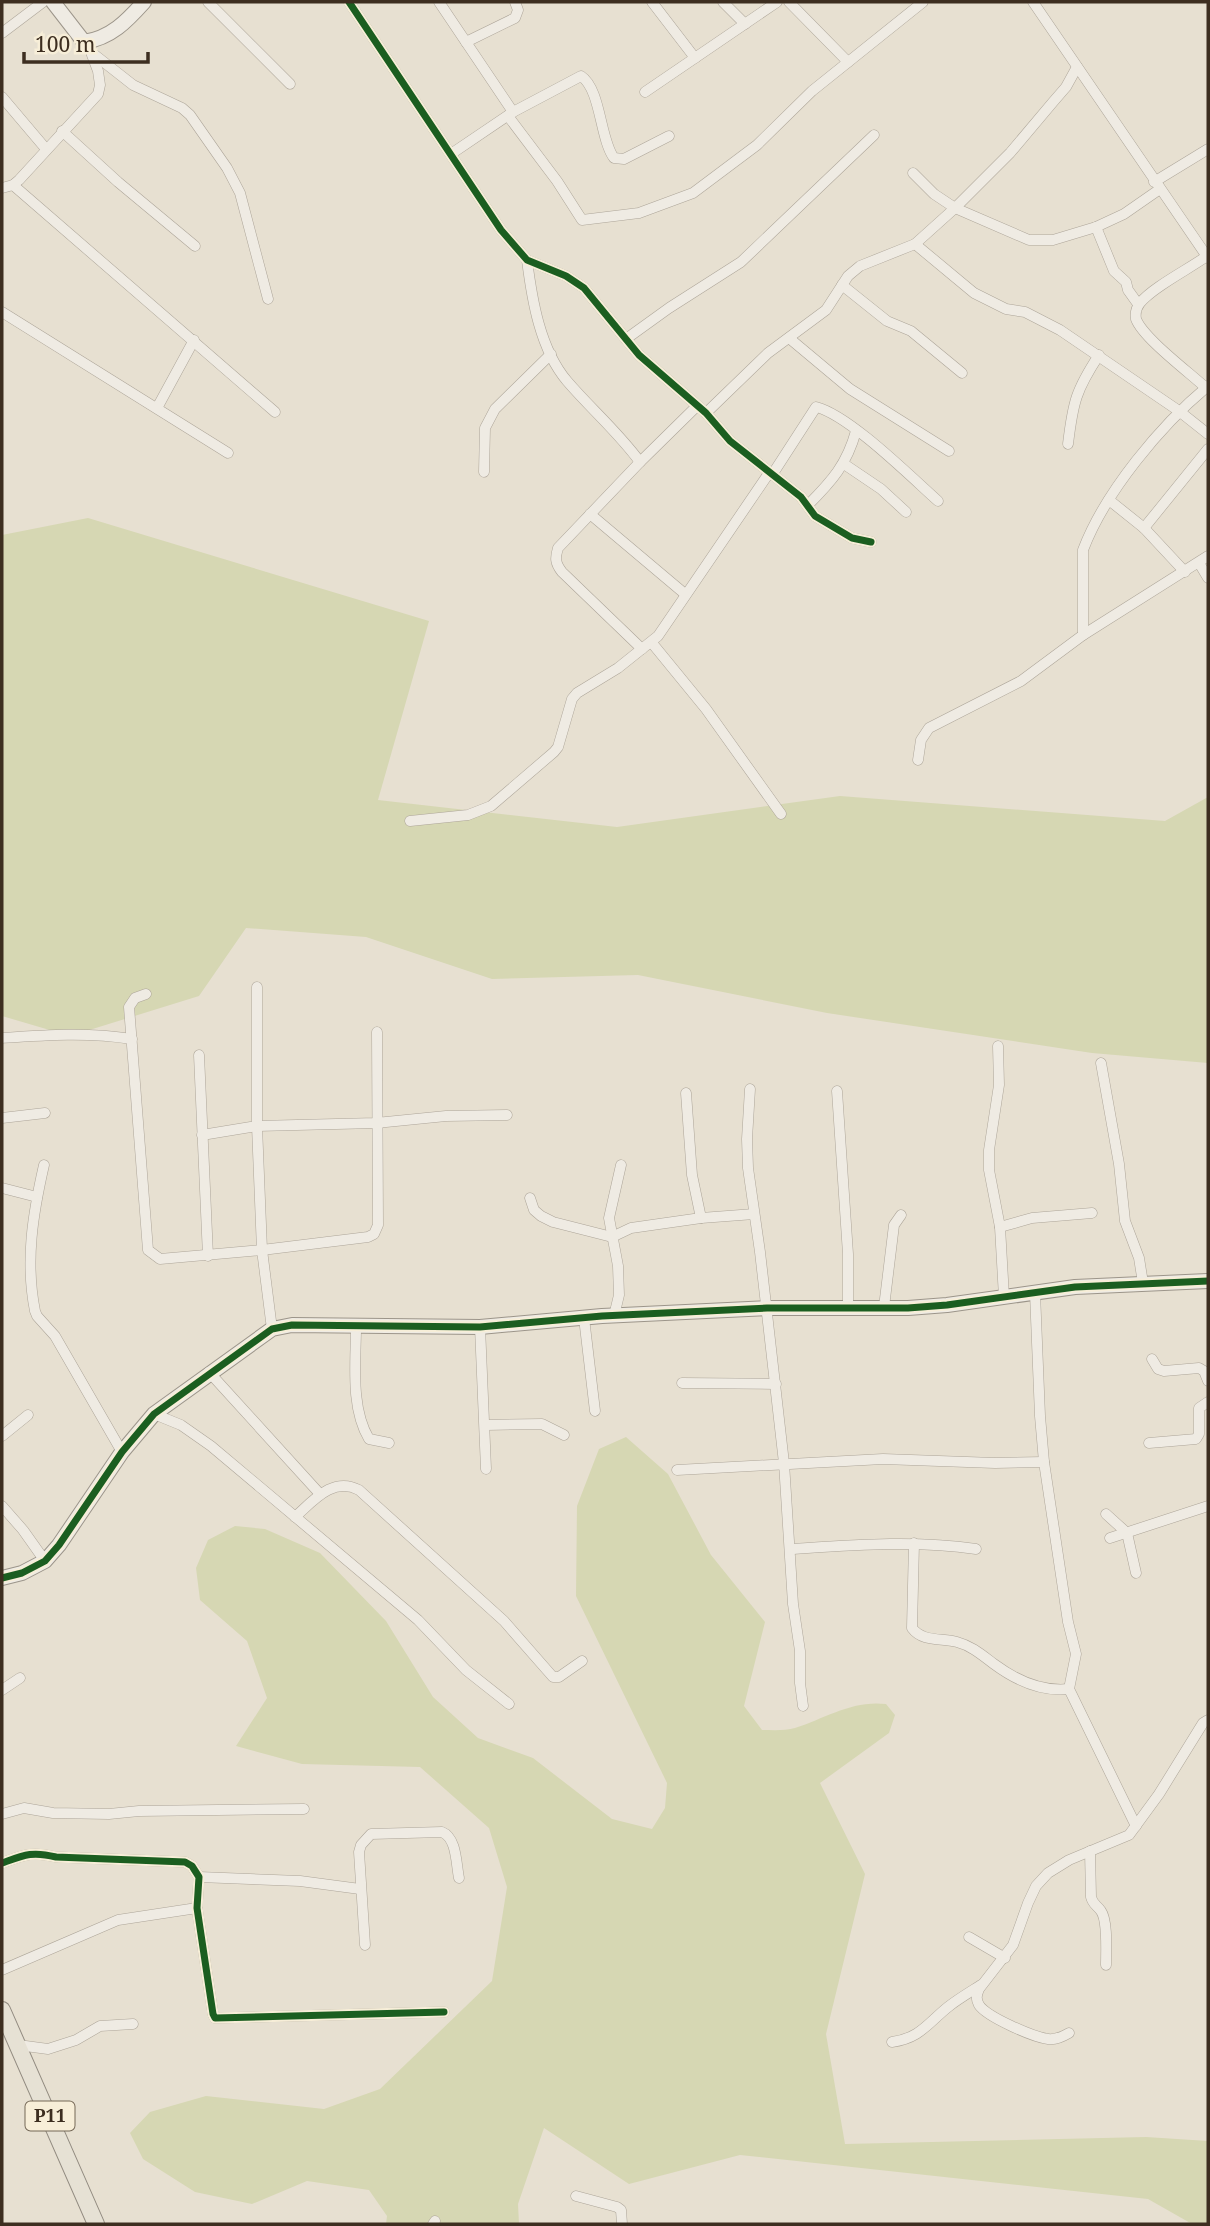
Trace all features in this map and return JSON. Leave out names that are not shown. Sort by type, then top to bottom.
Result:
[{"type":"main road","name":"P11","points":[[2,2010],[96,2224]]},
{"type":"street","points":[[2,33],[43,2]]},
{"type":"street","points":[[53,2],[88,47],[133,85],[182,108],[190,115],[227,168],[240,193],[268,299]]},
{"type":"street","points":[[88,47],[116,29],[144,2]]},
{"type":"street","points":[[208,2],[290,84]]},
{"type":"street","points":[[349,2],[501,230],[527,260],[575,280],[639,355],[706,414],[730,441],[808,505],[815,516],[852,538],[871,542]]},
{"type":"street","points":[[439,2],[582,220],[626,215],[669,204],[694,193],[757,145],[812,91],[923,2]]},
{"type":"street","points":[[466,42],[515,18],[518,10],[515,2]]},
{"type":"street","points":[[652,2],[695,58]]},
{"type":"street","points":[[723,2],[745,24]]},
{"type":"street","points":[[645,92],[777,2]]},
{"type":"street","points":[[789,2],[848,62]]},
{"type":"street","points":[[1033,2],[1208,257],[1138,304],[1135,314],[1143,329],[1207,387],[1179,411],[1143,453],[1109,500],[1083,550],[1083,635]]},
{"type":"street","points":[[88,47],[98,71],[98,94],[7,187],[194,340],[275,412]]},
{"type":"street","points":[[706,414],[768,353],[826,310],[842,285],[860,266],[915,244],[955,208],[1010,153],[1066,88],[1077,67]]},
{"type":"street","points":[[451,154],[510,114],[581,76],[587,83],[614,158],[624,159],[669,136]]},
{"type":"street","points":[[2,97],[46,149]]},
{"type":"street","points":[[62,131],[195,246]]},
{"type":"street","points":[[626,339],[741,262],[874,135]]},
{"type":"street","points":[[913,173],[934,194],[955,208],[1029,240],[1053,240],[1096,227],[1124,214],[1208,149]]},
{"type":"street","points":[[1096,227],[1114,271],[1126,282],[1138,304]]},
{"type":"street","points":[[915,244],[974,293],[1006,309],[1025,312],[1039,318],[1099,355],[1208,434]]},
{"type":"street","points":[[527,260],[533,299],[543,337],[551,354],[566,380],[622,438],[639,462]]},
{"type":"street","points":[[842,285],[887,321],[911,331],[962,373]]},
{"type":"street","points":[[2,312],[228,453]]},
{"type":"street","points":[[789,338],[850,389],[949,452]]},
{"type":"street","points":[[157,408],[194,340]]},
{"type":"street","points":[[484,472],[485,428],[495,409],[551,354]]},
{"type":"street","points":[[1068,444],[1073,405],[1082,381],[1099,355]]},
{"type":"street","points":[[642,649],[556,565],[558,548],[639,462],[697,406]]},
{"type":"street","points":[[410,821],[468,815],[491,806],[554,752],[558,747],[569,705],[576,693],[618,668],[652,643],[816,407],[831,413],[856,431],[938,501]]},
{"type":"street","points":[[808,505],[845,464],[856,431]]},
{"type":"street","points":[[1144,528],[1208,449]]},
{"type":"street","points":[[845,464],[881,489],[906,512]]},
{"type":"street","points":[[1109,500],[1144,528],[1185,572]]},
{"type":"street","points":[[590,514],[685,594]]},
{"type":"street","points":[[918,760],[921,740],[929,728],[1021,681],[1083,635],[1208,556]]},
{"type":"street","points":[[1199,563],[1208,578]]},
{"type":"street","points":[[652,643],[706,709],[781,814]]},
{"type":"street","points":[[257,987],[257,1126],[262,1250],[272,1329]]},
{"type":"street","points":[[146,994],[131,1002],[132,1039],[148,1250],[160,1259],[262,1250],[368,1237],[373,1234],[378,1225],[379,1195],[376,1122],[377,1032]]},
{"type":"street","points":[[2,1038],[72,1033],[132,1039]]},
{"type":"street","points":[[998,1046],[999,1085],[989,1160],[993,1201],[1000,1227],[1004,1297]]},
{"type":"street","points":[[199,1055],[208,1256]]},
{"type":"street","points":[[1101,1063],[1119,1164],[1125,1221],[1139,1258],[1143,1283]]},
{"type":"street","points":[[750,1089],[748,1168],[776,1384],[803,1706]]},
{"type":"street","points":[[837,1091],[848,1254],[848,1307]]},
{"type":"street","points":[[686,1093],[692,1175],[701,1218]]},
{"type":"street","points":[[2,1118],[45,1113]]},
{"type":"street","points":[[202,1135],[257,1126],[507,1115]]},
{"type":"street","points":[[44,1165],[31,1231],[30,1269],[37,1316],[55,1336],[122,1452]]},
{"type":"street","points":[[614,1316],[620,1295],[618,1266],[609,1218],[621,1165]]},
{"type":"street","points":[[2,1188],[37,1197]]},
{"type":"street","points":[[530,1198],[534,1210],[541,1216],[612,1237],[631,1228],[754,1214]]},
{"type":"street","points":[[1000,1227],[1032,1218],[1092,1213]]},
{"type":"street","points":[[884,1307],[894,1225],[901,1215]]},
{"type":"street","points":[[2,1578],[22,1573],[45,1561],[59,1545],[122,1452],[153,1414],[272,1329],[292,1325],[480,1327],[614,1316],[767,1308],[947,1305],[1075,1287],[1208,1281]]},
{"type":"street","points":[[1035,1293],[1044,1462],[1068,1622],[1076,1654],[1069,1689],[1136,1826]]},
{"type":"street","points":[[584,1318],[595,1411]]},
{"type":"street","points":[[356,1326],[356,1392],[364,1431],[369,1439],[389,1443]]},
{"type":"street","points":[[480,1327],[486,1469]]},
{"type":"street","points":[[1152,1359],[1158,1369],[1164,1371],[1199,1368],[1204,1371],[1208,1381]]},
{"type":"street","points":[[209,1372],[320,1494]]},
{"type":"street","points":[[682,1383],[776,1384]]},
{"type":"street","points":[[1149,1443],[1196,1439],[1199,1434],[1199,1408],[1208,1402]]},
{"type":"street","points":[[153,1414],[181,1425],[211,1446],[418,1620],[466,1670],[509,1704]]},
{"type":"street","points":[[2,1436],[28,1415]]},
{"type":"street","points":[[486,1425],[542,1424],[564,1435]]},
{"type":"street","points":[[677,1470],[883,1459],[1044,1462]]},
{"type":"street","points":[[295,1517],[320,1494],[350,1485],[359,1490],[498,1616],[552,1677],[559,1677],[582,1661]]},
{"type":"street","points":[[2,1506],[45,1561]]},
{"type":"street","points":[[1110,1538],[1208,1506]]},
{"type":"street","points":[[1106,1514],[1127,1533],[1136,1573]]},
{"type":"street","points":[[914,1543],[912,1628],[916,1633],[922,1637],[957,1642],[973,1648],[1023,1682],[1041,1688],[1069,1689]]},
{"type":"street","points":[[790,1549],[914,1543],[976,1549]]},
{"type":"street","points":[[2,1690],[20,1678]]},
{"type":"street","points":[[1069,2033],[1058,2039],[1048,2039],[985,2012],[976,1996],[1013,1945],[1036,1886],[1048,1873],[1129,1835],[1203,1723],[1208,1720]]},
{"type":"street","points":[[2,1814],[24,1808],[53,1813],[109,1814],[139,1811],[304,1809]]},
{"type":"street","points":[[365,1945],[359,1852],[361,1845],[371,1834],[448,1834],[452,1841],[458,1878]]},
{"type":"street","points":[[1090,1851],[1091,1897],[1093,1904],[1102,1911],[1104,1920],[1106,1965]]},
{"type":"street","points":[[2,1863],[30,1853],[39,1853],[56,1857],[185,1863],[192,1866],[199,1877],[197,1908],[215,2018],[444,2012]]},
{"type":"street","points":[[199,1877],[300,1881],[360,1889]]},
{"type":"street","points":[[2,1970],[118,1920],[197,1908]]},
{"type":"street","points":[[969,1937],[1005,1958]]},
{"type":"street","points":[[892,2042],[907,2040],[917,2035],[953,2003],[988,1981]]},
{"type":"street","points":[[18,2045],[47,2049],[76,2040],[100,2026],[133,2024]]},
{"type":"street","points":[[576,2196],[617,2207],[621,2210],[622,2224]]},
{"type":"green space","points":[[88,518],[429,621],[378,800],[617,827],[840,796],[1165,821],[1208,797],[1208,1063],[1092,1053],[827,1013],[638,975],[492,979],[366,937],[246,928],[199,996],[70,1036],[2,1016],[2,535]]},
{"type":"green space","points":[[626,1437],[668,1474],[711,1555],[765,1622],[744,1706],[762,1730],[795,1728],[839,1711],[874,1703],[886,1704],[895,1715],[889,1733],[820,1783],[865,1874],[826,2034],[845,2144],[1146,2137],[1208,2141],[1208,2224],[1192,2224],[1148,2199],[740,2155],[629,2184],[544,2128],[518,2204],[519,2224],[386,2224],[387,2216],[369,2190],[307,2181],[252,2204],[195,2192],[143,2159],[130,2133],[150,2112],[206,2096],[324,2109],[380,2089],[492,1981],[507,1887],[489,1828],[420,1767],[302,1764],[236,1746],[267,1698],[247,1641],[200,1600],[196,1568],[208,1540],[235,1526],[265,1529],[320,1553],[386,1621],[433,1697],[478,1738],[533,1758],[612,1819],[652,1829],[665,1808],[667,1783],[576,1596],[577,1506],[599,1449]]},
{"type":"cycle path","points":[[349,2],[501,230],[527,260],[566,276],[584,288],[639,355],[706,413],[730,441],[801,497],[815,516],[852,538],[871,542]]},
{"type":"cycle path","points":[[2,1578],[22,1573],[45,1561],[59,1545],[122,1452],[154,1414],[272,1329],[292,1325],[480,1327],[602,1316],[767,1308],[908,1308],[1075,1287],[1208,1281]]},
{"type":"cycle path","points":[[2,1863],[34,1854],[185,1862],[192,1866],[199,1877],[197,1908],[215,2018],[444,2012]]}]
